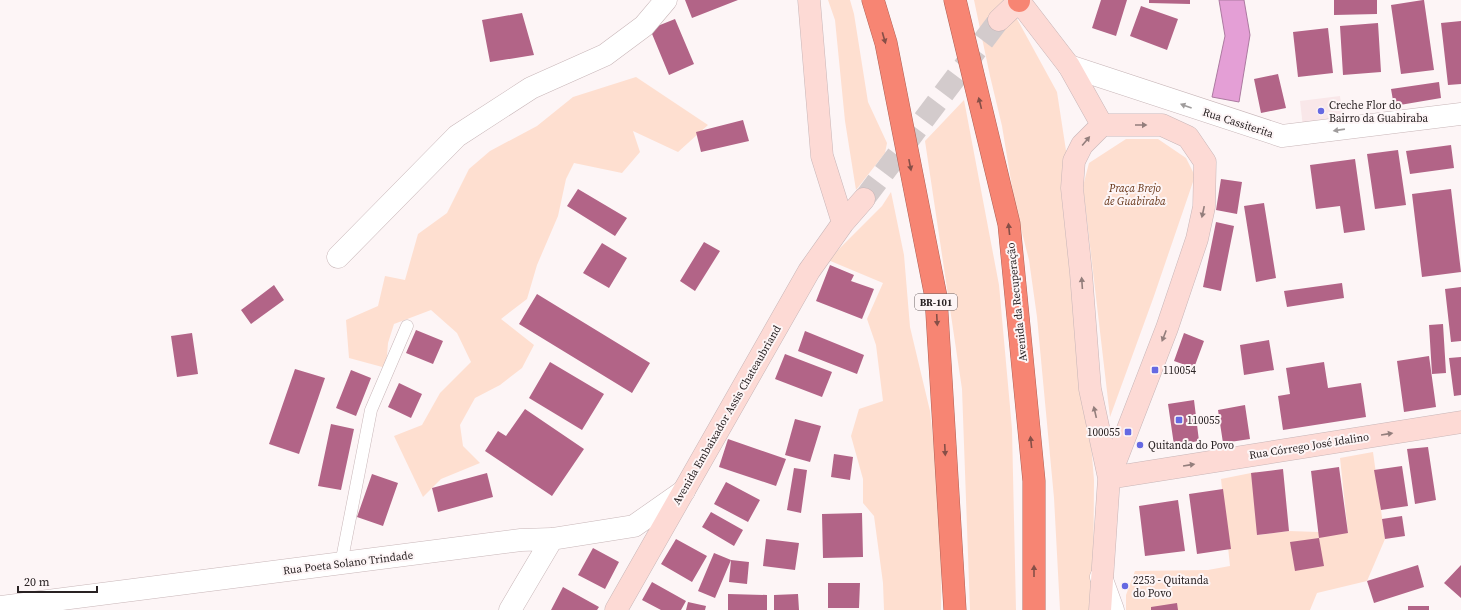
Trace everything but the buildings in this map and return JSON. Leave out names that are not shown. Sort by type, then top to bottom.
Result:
[{"type":"highway","name":"BR-101","points":[[873,0],[886,43],[936,297],[955,610]]},
{"type":"highway","name":"Avenida da Recuperação","points":[[954,0],[1009,224],[1034,481],[1034,610]]},
{"type":"main road","points":[[809,0],[822,156],[843,223]]},
{"type":"main road","points":[[999,20],[1019,0],[1069,66],[1102,125]]},
{"type":"main road","points":[[1100,610],[1101,577],[1109,478],[1167,328],[1197,239],[1204,207],[1205,162],[1188,138],[1162,125],[1102,125],[1082,145],[1074,161],[1072,188],[1081,273],[1090,389],[1109,478]]},
{"type":"main road","name":"Avenida Embaixador Assis Chateaubriand","points":[[616,610],[809,271],[843,223],[864,200]]},
{"type":"main road","name":"Rua Córrego José Idalino","points":[[1109,478],[1461,422]]},
{"type":"main road","points":[[1122,444],[1155,470]]},
{"type":"street","points":[[338,257],[457,136],[531,88],[604,55],[644,26],[666,0]]},
{"type":"street","name":"Rua Cassiterita","points":[[1069,66],[1282,136],[1461,114]]},
{"type":"street","name":"Rua Poeta Solano Trindade","points":[[0,606],[521,540],[552,539],[634,526],[684,491]]},
{"type":"street","points":[[510,610],[552,539]]},
{"type":"street","points":[[1101,577],[1113,610]]},
{"type":"lane","points":[[341,564],[371,410],[407,326]]},
{"type":"shaded area","points":[[1219,0],[1244,0],[1250,35],[1239,102],[1212,97],[1225,36]]},
{"type":"shaded area","name":"Creche Flor do Bairro da Guabiraba","points":[[1340,96],[1343,121],[1303,127],[1300,101]]},
{"type":"green space","points":[[828,0],[850,0],[854,14],[868,102],[887,143],[885,153],[856,190],[845,121],[835,20]]},
{"type":"green space","points":[[974,0],[1011,0],[1010,6],[1057,92],[1069,170],[1094,480],[1093,610],[1060,610],[1054,498],[1037,317],[1029,260],[1015,205],[1002,126]]},
{"type":"green space","points":[[636,77],[708,125],[678,152],[633,131],[640,152],[622,173],[574,163],[566,179],[558,216],[537,265],[527,299],[501,319],[534,345],[522,368],[500,385],[475,398],[460,425],[463,446],[480,463],[441,479],[423,497],[394,436],[422,425],[440,393],[471,362],[457,333],[431,310],[394,324],[388,343],[386,368],[349,358],[346,320],[378,306],[385,276],[405,280],[418,234],[447,213],[469,169],[490,151],[537,126],[573,97]]},
{"type":"green space","points":[[964,100],[999,285],[1012,429],[1016,610],[970,610],[962,389],[925,141]]},
{"type":"green space","name":"Praça Brejo de Guabiraba","points":[[1126,139],[1158,139],[1186,158],[1195,176],[1154,296],[1110,417],[1083,186],[1089,163]]},
{"type":"green space","points":[[891,192],[904,255],[910,327],[930,411],[942,521],[941,610],[884,610],[883,583],[874,516],[863,503],[863,479],[851,436],[859,409],[883,401],[876,345],[867,319],[883,283],[828,260],[882,206]]},
{"type":"green space","points":[[1373,452],[1385,539],[1367,581],[1317,593],[1310,610],[1126,610],[1126,595],[1135,571],[1208,570],[1230,566],[1221,479],[1256,472],[1258,535],[1289,531],[1348,533],[1340,458]]},
{"type":"tunnel","points":[[864,199],[999,20]]},
{"type":"place","name":"Creche Flor do Bairro da Guabiraba","points":[[1321,111]]},
{"type":"place","name":"110054","points":[[1155,370]]},
{"type":"place","name":"110055","points":[[1179,420]]},
{"type":"place","name":"100055","points":[[1128,432]]},
{"type":"place","name":"Quitanda do Povo","points":[[1140,445]]},
{"type":"place","name":"2253 - Quitanda do Povo","points":[[1125,586]]}]
